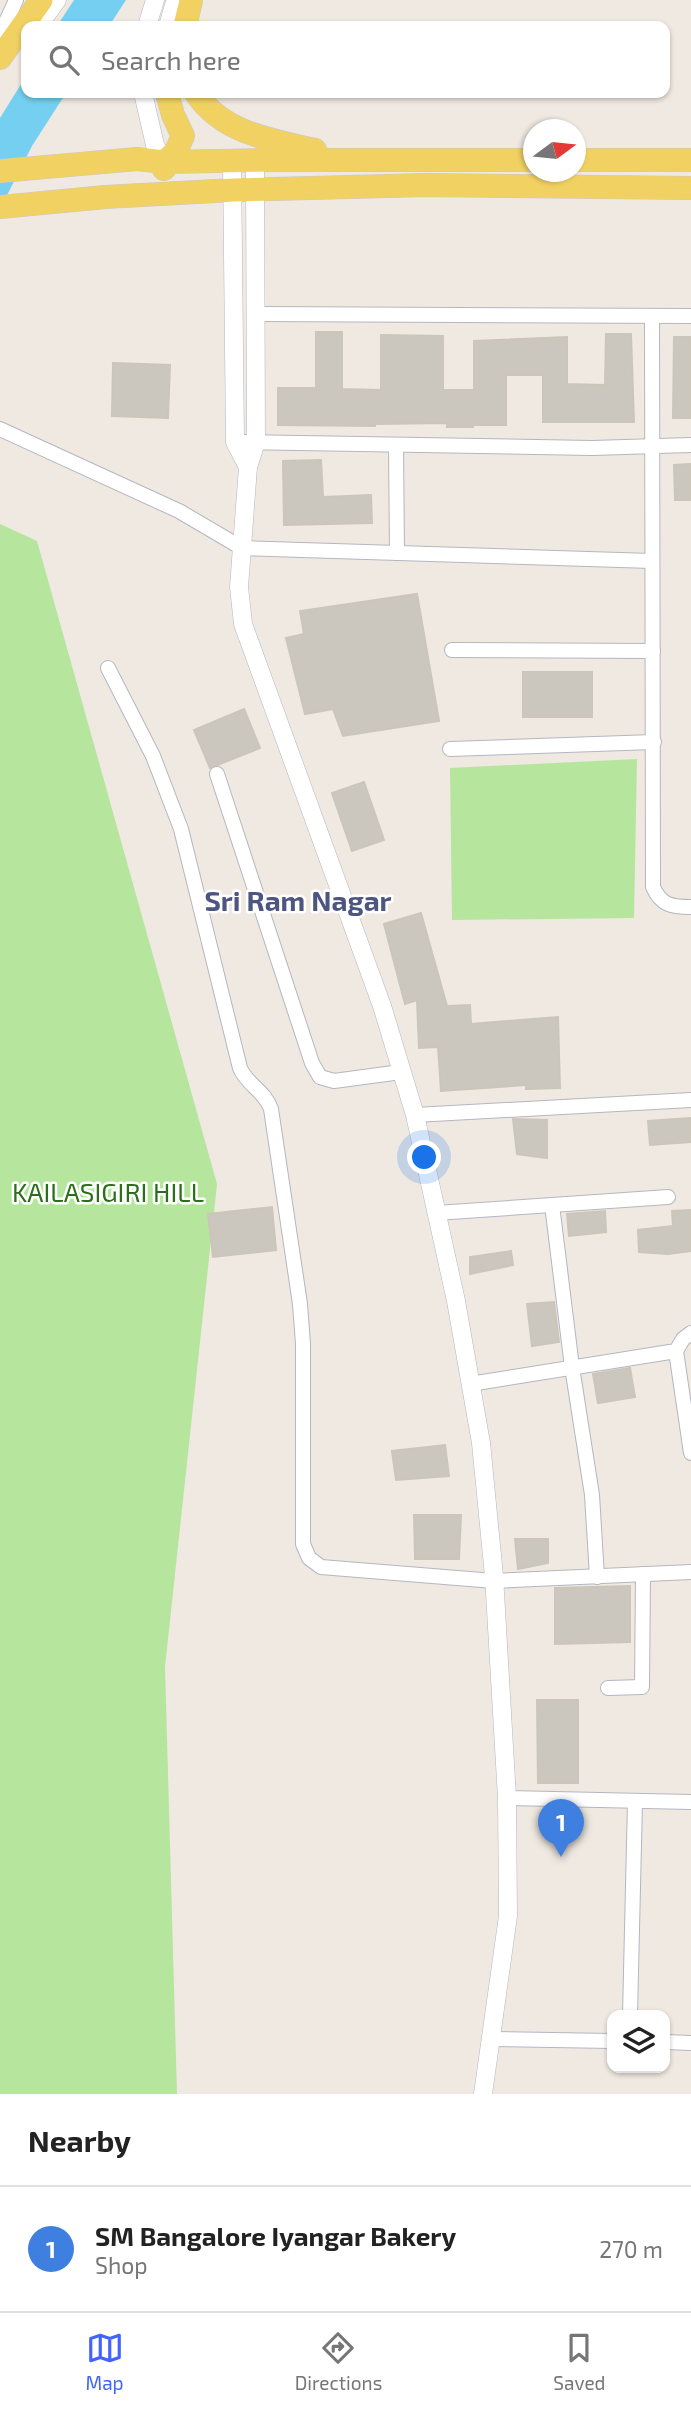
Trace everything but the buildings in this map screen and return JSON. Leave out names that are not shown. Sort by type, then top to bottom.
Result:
[{"type":"main road","points":[[26,21],[41,0]]},
{"type":"main road","points":[[3,55],[21,29]]},
{"type":"main road","points":[[163,194],[165,162],[176,151],[183,136],[168,98]]},
{"type":"main road","points":[[199,98],[205,107],[230,124],[260,138],[357,160]]},
{"type":"main road","points":[[0,171],[137,159],[165,162],[523,160]]},
{"type":"main road","points":[[586,160],[691,160]]},
{"type":"main road","points":[[9,206],[244,190],[425,185],[691,187]]},
{"type":"street","points":[[3,55],[5,24],[16,0]]},
{"type":"street","points":[[42,21],[57,0]]},
{"type":"street","points":[[154,21],[176,5]]},
{"type":"street","points":[[3,55],[21,43]]},
{"type":"street","points":[[144,98],[155,145],[165,162]]},
{"type":"street","points":[[244,160],[235,442],[248,467]]},
{"type":"street","points":[[244,190],[257,314],[256,442],[248,467],[239,587],[243,624],[382,1006],[415,1115],[456,1301],[481,1443],[494,1581],[507,1798],[508,1916],[484,2094]]},
{"type":"street","points":[[257,314],[691,316]]},
{"type":"street","points":[[652,316],[653,887],[658,899],[670,905],[691,907]]},
{"type":"street","points":[[0,429],[179,511],[242,548],[652,561]]},
{"type":"street","points":[[235,442],[592,448],[691,445]]},
{"type":"street","points":[[396,444],[397,553]]},
{"type":"street","points":[[452,650],[653,651]]},
{"type":"street","points":[[108,668],[153,756],[173,805],[240,1068],[247,1082],[268,1100],[271,1109],[300,1304],[303,1345],[303,1544],[309,1558],[321,1567],[494,1581],[691,1572]]},
{"type":"street","points":[[450,749],[654,742]]},
{"type":"street","points":[[217,774],[312,1063],[320,1077],[334,1081],[401,1072]]},
{"type":"street","points":[[415,1115],[691,1100]]},
{"type":"street","points":[[436,1213],[668,1198]]},
{"type":"street","points":[[552,1205],[572,1367],[592,1496],[597,1577]]},
{"type":"street","points":[[691,1333],[683,1339],[676,1351],[691,1446]]},
{"type":"street","points":[[470,1384],[676,1351]]},
{"type":"street","points":[[608,1688],[642,1687],[643,1574]]},
{"type":"street","points":[[507,1798],[691,1802]]},
{"type":"street","points":[[630,2010],[635,1801]]},
{"type":"street","points":[[491,2039],[607,2041]]},
{"type":"street","points":[[670,2042],[691,2043]]},
{"type":"green space","name":"KAILASIGIRI HILL","points":[[0,524],[37,541],[217,1184],[165,1667],[177,2094],[0,2094]]},
{"type":"green space","points":[[637,759],[634,918],[452,920],[450,768]]},
{"type":"water","points":[[74,0],[126,0],[112,21],[60,21]]},
{"type":"water","points":[[21,84],[21,98],[63,98],[32,146],[0,209],[0,118]]},
{"type":"place","name":"SM Bangalore Iyangar Bakery","points":[[561,1857]]},
{"type":"district","name":"Sri Ram Nagar","points":[[298,901]]}]
